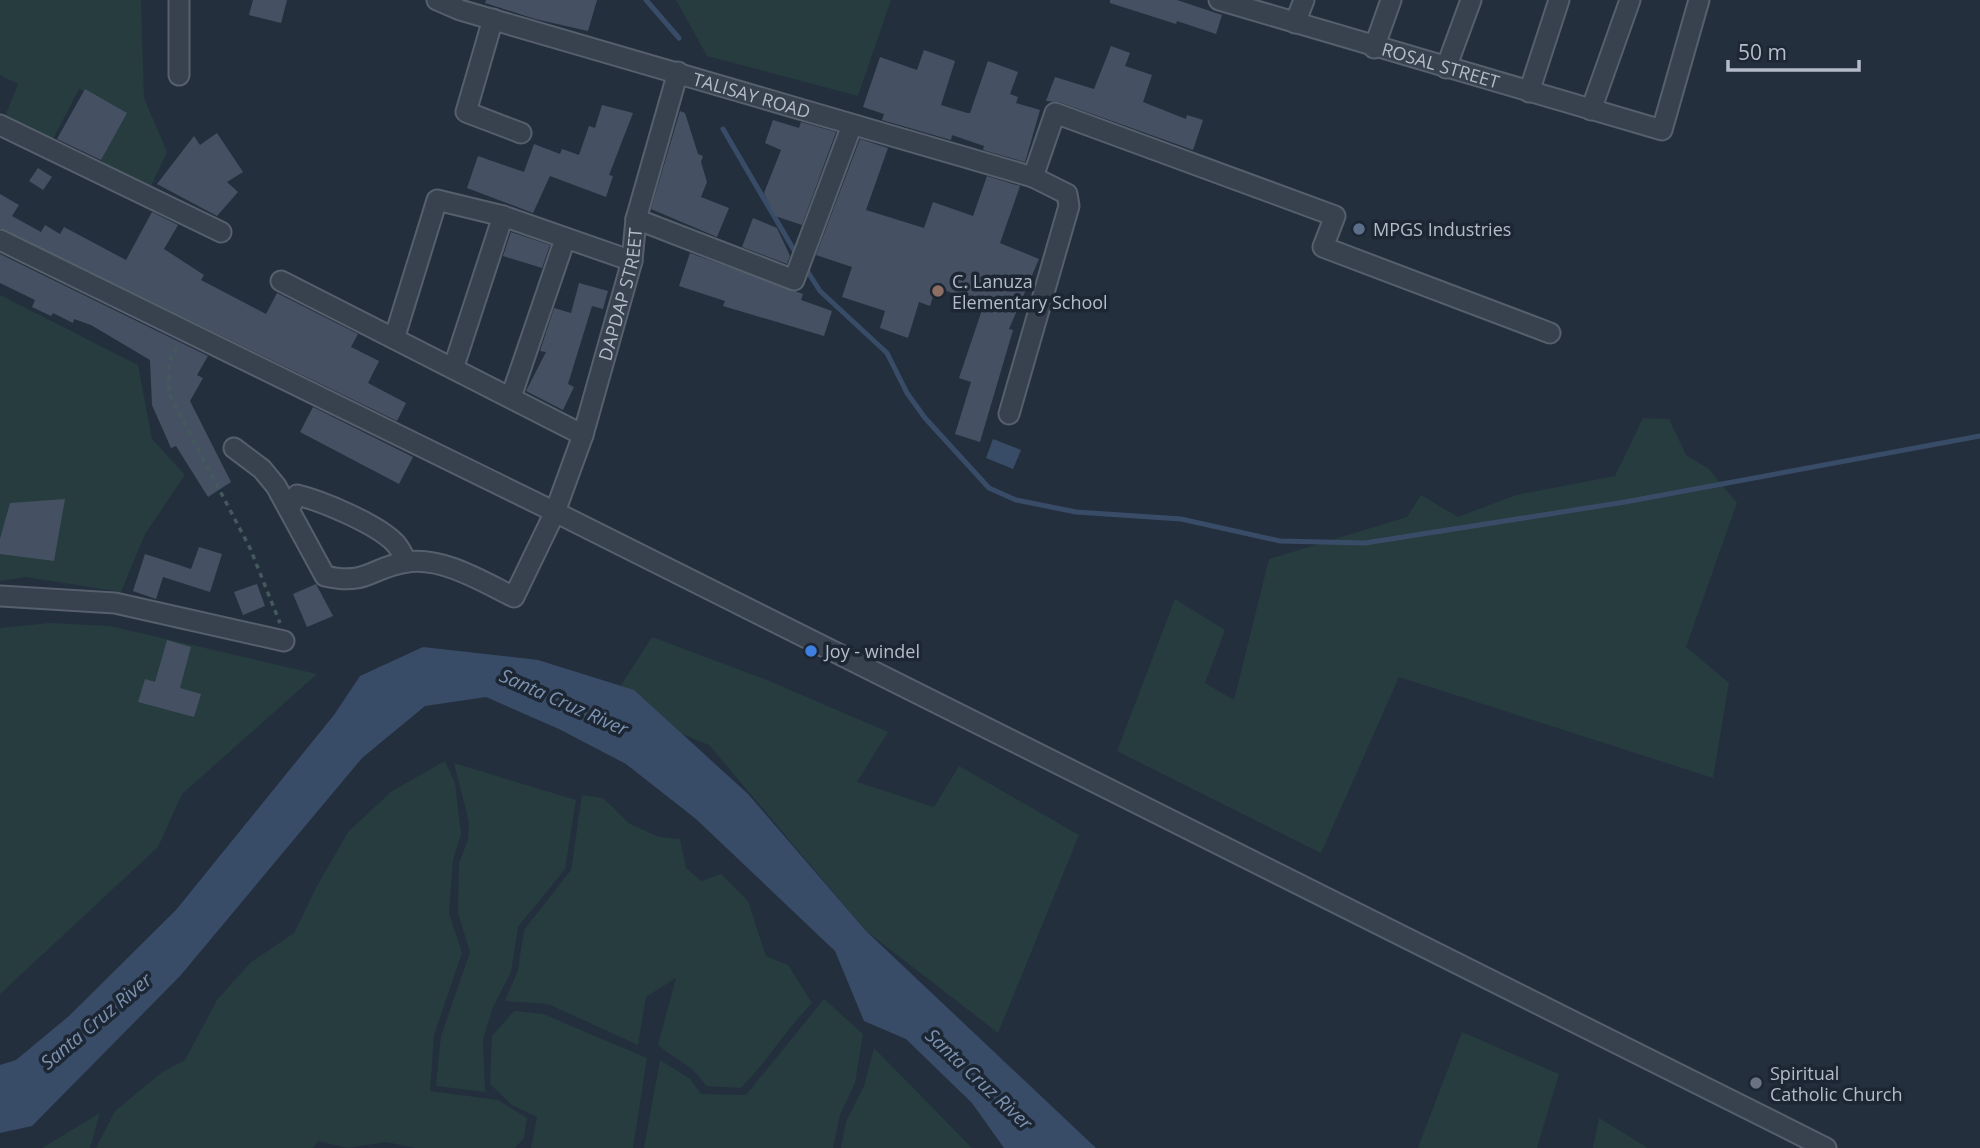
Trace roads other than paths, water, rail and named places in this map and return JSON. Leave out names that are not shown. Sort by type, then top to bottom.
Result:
[{"type":"street","points":[[178,75],[179,0]]},
{"type":"street","name":"TALISAY ROAD","points":[[437,0],[493,19],[1032,177],[1067,194],[1069,206],[1009,414]]},
{"type":"street","name":"ROSAL STREET","points":[[1219,0],[1374,48],[1662,130],[1699,0]]},
{"type":"street","points":[[1295,23],[1304,0]]},
{"type":"street","points":[[1374,48],[1391,0]]},
{"type":"street","points":[[1446,68],[1471,0]]},
{"type":"street","points":[[1529,92],[1559,0]]},
{"type":"street","points":[[1591,110],[1630,0]]},
{"type":"street","points":[[493,19],[466,112],[521,133]]},
{"type":"street","name":"DAPDAP STREET","points":[[407,562],[453,569],[514,597],[555,512],[583,435],[632,261],[636,219],[678,72]]},
{"type":"street","points":[[1032,177],[1055,113],[1335,216],[1323,247],[1550,333]]},
{"type":"street","points":[[636,219],[794,280],[852,124]]},
{"type":"street","points":[[0,125],[221,232]]},
{"type":"street","points":[[395,336],[437,200],[503,216],[632,261]]},
{"type":"street","points":[[454,366],[503,216]]},
{"type":"street","points":[[511,397],[565,239]]},
{"type":"street","points":[[0,240],[555,512],[1826,1148]]},
{"type":"street","points":[[281,281],[454,366],[583,435]]},
{"type":"street","points":[[234,448],[261,468],[289,509],[325,576],[349,582],[407,562],[396,544],[380,532],[312,498],[297,495],[289,509]]},
{"type":"street","points":[[0,596],[115,603],[284,641]]},
{"type":"water","points":[[993,439],[1021,450],[1013,469],[986,458]]},
{"type":"water","name":"Santa Cruz River","points":[[423,647],[538,660],[634,690],[748,794],[866,931],[1096,1148],[1004,1148],[972,1103],[906,1039],[864,1021],[835,951],[696,819],[626,764],[559,729],[486,697],[425,706],[362,758],[180,976],[32,1126],[0,1133],[0,1065],[16,1060],[69,1016],[176,910],[334,715],[360,676]]},
{"type":"waterway","points":[[646,0],[679,38]]},
{"type":"waterway","points":[[723,129],[798,257]]},
{"type":"waterway","points":[[804,266],[820,291],[887,353],[907,393],[925,418],[989,488],[1016,500],[1076,512],[1181,519],[1280,541],[1365,543],[1625,502],[1980,436]]},
{"type":"place","name":"MPGS Industries","points":[[1359,229]]},
{"type":"place","name":"C. Lanuza Elementary School","points":[[938,291]]},
{"type":"place","name":"Joy - windel","points":[[811,651]]},
{"type":"place","name":"Spiritual Catholic Church","points":[[1756,1083]]}]
